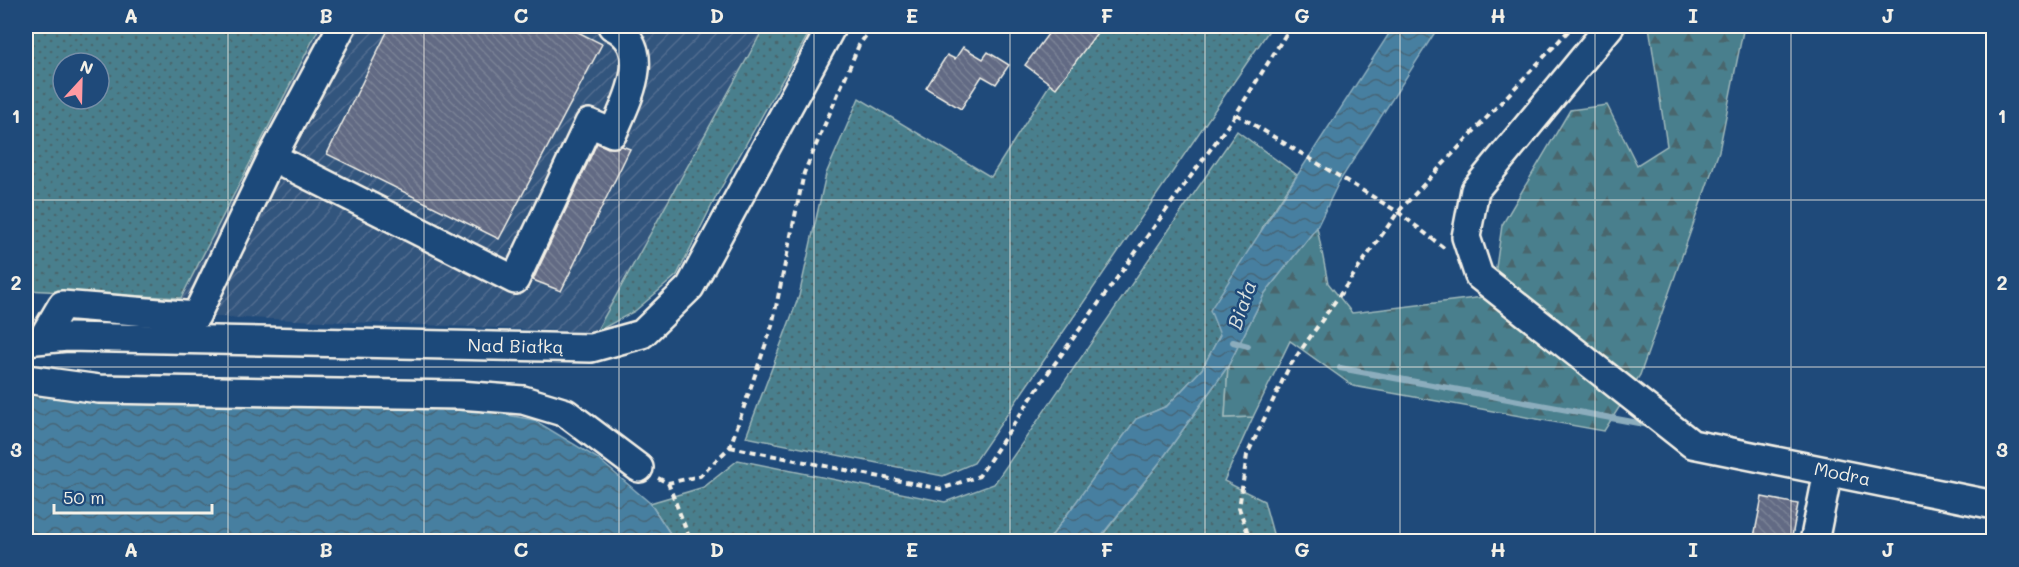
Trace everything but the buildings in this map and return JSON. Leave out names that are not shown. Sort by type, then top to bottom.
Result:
[{"type":"street","points":[[34,340],[62,305],[196,316],[272,157],[342,26]]},
{"type":"street","points":[[272,157],[515,280],[589,123],[613,132],[636,77],[635,53],[623,31],[612,26]]},
{"type":"street","name":"Nad Białką","points":[[34,340],[591,348],[642,334],[690,287],[832,26]]},
{"type":"street","points":[[1479,276],[1466,237],[1475,190],[1610,26]]},
{"type":"street","name":"Modra","points":[[1479,276],[1692,444],[1994,505]]},
{"type":"street","points":[[26,379],[99,389],[460,395],[523,400],[566,413],[639,468]]},
{"type":"street","points":[[1814,542],[1828,472]]},
{"type":"path","points":[[639,468],[668,483],[700,476],[730,447],[772,326],[804,172],[859,45],[873,26]]},
{"type":"path","points":[[730,447],[941,489],[979,476],[1048,373],[1236,114],[1291,26]]},
{"type":"path","points":[[1251,542],[1239,508],[1247,455],[1289,367],[1398,212],[1573,26]]},
{"type":"path","points":[[1236,114],[1398,212],[1479,276]]},
{"type":"path","points":[[668,483],[691,542]]},
{"type":"shaded area","points":[[320,26],[765,26],[596,332],[196,316],[181,298]]},
{"type":"green space","points":[[26,26],[320,26],[181,298],[26,290]]},
{"type":"green space","points":[[765,26],[813,26],[717,195],[677,275],[635,311],[596,332]]},
{"type":"green space","points":[[1087,26],[1272,26],[974,463],[943,476],[746,437],[799,296],[826,174],[859,98],[991,177]]},
{"type":"green space","points":[[1649,26],[1744,26],[1719,151],[1640,375],[1604,431],[1353,386],[1290,341],[1253,417],[1225,418],[1228,366],[1265,293],[1317,227],[1328,283],[1352,313],[1492,296],[1502,225],[1570,110],[1607,105],[1637,165],[1667,146]]},
{"type":"green space","points":[[1237,131],[1297,175],[1263,226],[1220,335],[1202,369],[1167,406],[1136,419],[1048,541],[675,541],[650,503],[704,487],[738,460],[945,502],[994,484]]},
{"type":"green space","points":[[1228,366],[1225,418],[1253,417],[1224,481],[1264,501],[1275,541],[1097,542],[1160,462]]},
{"type":"water","name":"Biała","points":[[1394,26],[1439,26],[1339,182],[1317,227],[1265,293],[1228,366],[1160,462],[1097,541],[1048,541],[1136,419],[1167,406],[1202,369],[1220,335],[1210,310]]},
{"type":"water","points":[[26,394],[470,408],[534,420],[597,458],[650,503],[675,541],[26,542]]},
{"type":"waterway","points":[[1233,342],[1248,346]]},
{"type":"waterway","points":[[1340,368],[1649,425]]}]
